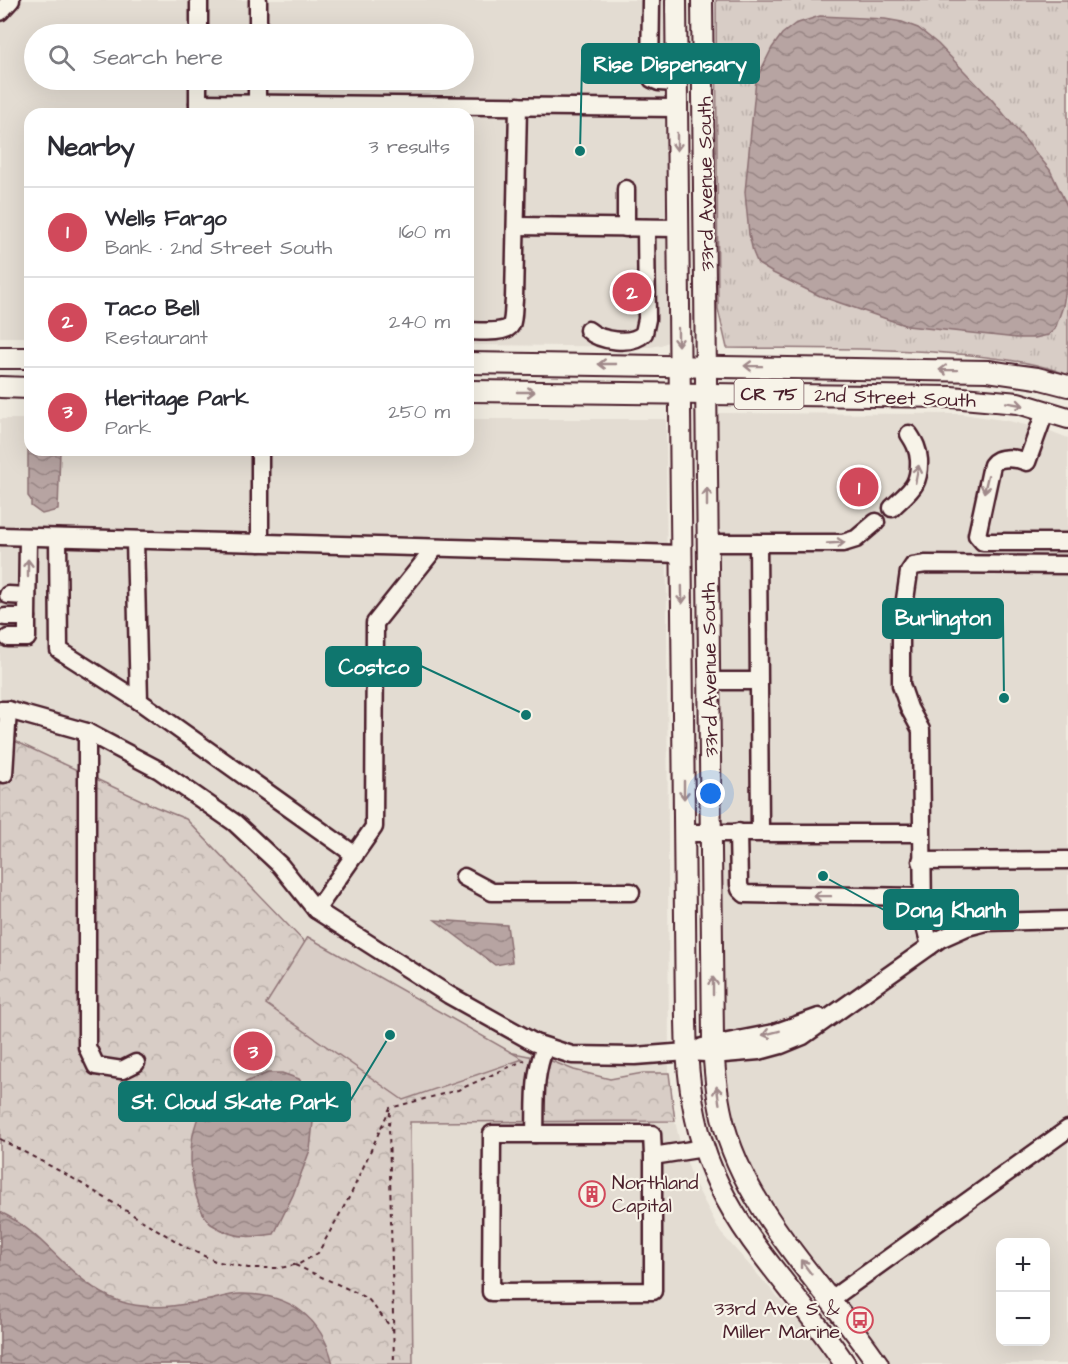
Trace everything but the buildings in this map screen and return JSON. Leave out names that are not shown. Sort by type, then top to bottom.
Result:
[{"type":"main road","name":"33rd Avenue South","points":[[676,0],[678,365],[687,1052],[690,1097],[704,1148],[729,1205],[749,1237],[845,1364]]},
{"type":"main road","name":"33rd Avenue South","points":[[702,0],[716,1087],[722,1119],[741,1169],[768,1216],[878,1364]]},
{"type":"main road","points":[[0,358],[24,358]]},
{"type":"main road","name":"2nd Street South","points":[[474,363],[988,371],[1037,378],[1068,386]]},
{"type":"main road","points":[[0,387],[24,388]]},
{"type":"main road","name":"2nd Street South","points":[[474,391],[951,397],[1018,403],[1068,418]]},
{"type":"street","points":[[0,12],[11,0]]},
{"type":"street","points":[[199,0],[199,24]]},
{"type":"street","points":[[258,0],[258,24]]},
{"type":"street","points":[[651,0],[650,75],[652,79],[659,82],[677,83]]},
{"type":"street","points":[[198,90],[198,108]]},
{"type":"street","points":[[257,90],[257,104]]},
{"type":"street","points":[[210,108],[257,104],[677,108]]},
{"type":"street","points":[[474,331],[502,331],[511,325],[514,300],[518,106]]},
{"type":"street","points":[[626,189],[626,228]]},
{"type":"street","points":[[516,226],[678,228]]},
{"type":"street","points":[[588,330],[594,336],[609,339],[634,339],[644,333],[647,319],[646,228]]},
{"type":"street","points":[[1046,412],[1027,462],[1002,459],[995,460],[992,465],[977,528],[978,539],[982,542],[993,543],[1068,542]]},
{"type":"street","points":[[892,508],[919,478],[918,449],[909,434]]},
{"type":"street","points":[[260,456],[260,543]]},
{"type":"street","points":[[708,543],[837,543],[850,541],[876,522]]},
{"type":"street","points":[[0,536],[681,554]]},
{"type":"street","points":[[8,638],[27,638],[28,537]]},
{"type":"street","points":[[58,538],[59,650],[139,701],[355,855]]},
{"type":"street","points":[[135,540],[139,701]]},
{"type":"street","points":[[758,543],[760,832]]},
{"type":"street","points":[[316,910],[374,827],[375,622],[435,548]]},
{"type":"street","points":[[930,946],[923,918],[922,897],[921,730],[909,708],[901,685],[901,627],[909,572],[913,566],[926,564],[1068,565]]},
{"type":"street","points":[[8,595],[27,596]]},
{"type":"street","points":[[5,617],[27,617]]},
{"type":"street","points":[[709,681],[758,681]]},
{"type":"street","points":[[4,774],[4,710],[87,732],[159,770],[235,823],[280,865],[316,910],[449,995],[545,1047],[572,1055],[635,1056],[687,1052],[714,1049],[774,1033],[845,1005],[940,939],[967,927],[986,922],[1068,920]]},
{"type":"street","points":[[87,732],[87,1047],[96,1066],[122,1070],[136,1063]]},
{"type":"street","points":[[738,832],[739,884],[745,894],[922,897]]},
{"type":"street","points":[[684,833],[921,833]]},
{"type":"street","points":[[921,861],[1068,860]]},
{"type":"street","points":[[464,877],[492,892],[631,892]]},
{"type":"street","points":[[535,1134],[537,1072],[545,1047]]},
{"type":"street","points":[[830,1300],[1068,1129]]},
{"type":"street","points":[[492,1134],[652,1134],[653,1156],[653,1291],[491,1292],[492,1134]]},
{"type":"street","points":[[653,1156],[704,1148]]},
{"type":"path","points":[[390,1108],[458,1090],[530,1058]]},
{"type":"path","points":[[0,1139],[69,1176],[189,1249],[215,1262],[248,1268],[280,1268],[295,1265],[318,1253],[363,1171],[390,1108]]},
{"type":"path","points":[[390,1108],[388,1125],[394,1364]]},
{"type":"path","points":[[295,1265],[369,1300],[393,1330]]},
{"type":"shaded area","points":[[0,0],[663,0],[668,342],[650,347],[474,345],[474,108],[24,108],[24,337],[0,337]]},
{"type":"shaded area","points":[[716,413],[963,414],[1009,421],[1068,438],[1068,1364],[885,1364],[755,1183],[731,1128],[724,1091]]},
{"type":"shaded area","points":[[0,419],[24,419],[24,456],[474,456],[474,419],[666,419],[669,1073],[643,1073],[610,1079],[574,1070],[549,1060],[465,1043],[334,973],[186,819],[0,734]]},
{"type":"shaded area","points":[[410,1121],[675,1121],[694,1182],[721,1233],[807,1330],[831,1364],[413,1364]]},
{"type":"green space","points":[[716,0],[1068,0],[1068,375],[1020,362],[940,352],[727,348],[718,309]]},
{"type":"green space","points":[[0,734],[186,819],[334,973],[464,1043],[549,1060],[574,1070],[610,1079],[643,1073],[669,1073],[675,1121],[410,1122],[413,1364],[0,1364]]},
{"type":"green space","points":[[308,937],[523,1059],[403,1100],[266,1004]]},
{"type":"water","points":[[820,16],[885,19],[918,28],[938,44],[993,101],[1050,170],[1068,208],[1068,276],[1063,306],[1055,329],[1048,335],[1017,338],[907,326],[820,296],[758,264],[749,234],[745,192],[756,80],[772,48],[782,34],[795,24]]},
{"type":"water","points":[[28,456],[60,456],[58,510],[42,514],[31,506],[28,496]]},
{"type":"water","points":[[435,920],[507,925],[512,962],[495,965]]},
{"type":"water","points":[[268,1073],[282,1073],[299,1079],[312,1098],[313,1122],[310,1150],[293,1195],[274,1234],[240,1236],[211,1224],[202,1211],[196,1197],[191,1163],[194,1129],[199,1115],[212,1100]]},
{"type":"water","points":[[0,1212],[31,1232],[86,1282],[119,1301],[154,1307],[240,1294],[274,1298],[288,1303],[312,1321],[321,1333],[333,1364],[0,1364]]},
{"type":"place","name":"Rise Dispensary","points":[[580,151]]},
{"type":"place","name":"Taco Bell","points":[[632,292]]},
{"type":"place","name":"Wells Fargo","points":[[859,487]]},
{"type":"place","name":"Burlington","points":[[1004,698]]},
{"type":"place","name":"Costco","points":[[526,715]]},
{"type":"place","name":"Dong Khanh","points":[[823,876]]},
{"type":"place","name":"St. Cloud Skate Park","points":[[390,1035]]},
{"type":"place","name":"Heritage Park","points":[[253,1051]]},
{"type":"place","name":"Northland Capital","points":[[592,1194]]},
{"type":"place","name":"33rd Ave S & Miller Marine","points":[[860,1320]]}]
